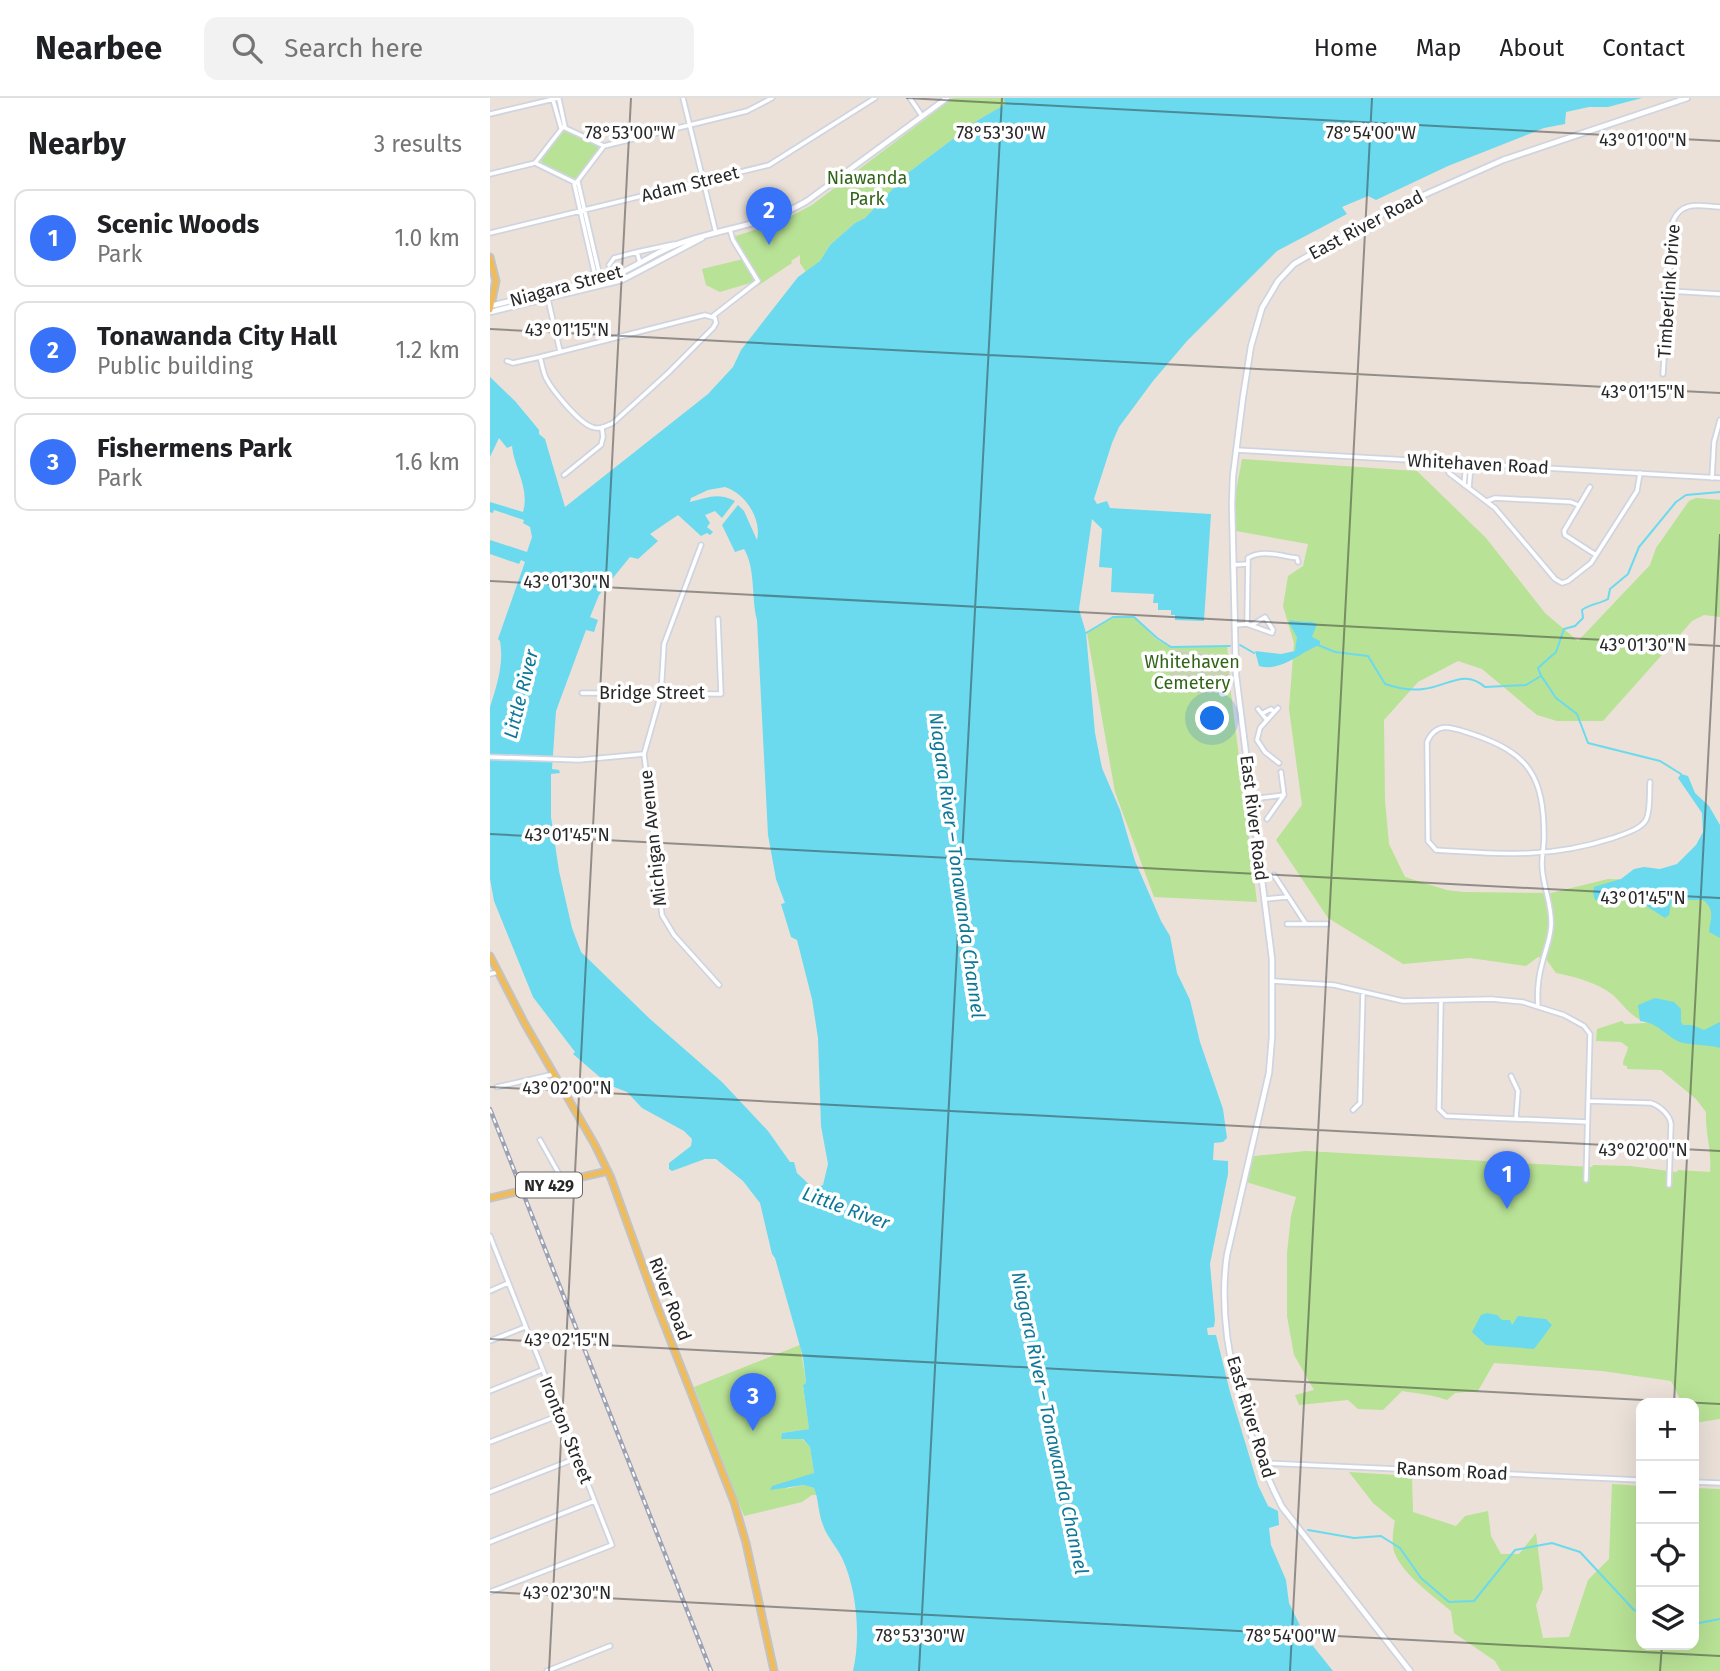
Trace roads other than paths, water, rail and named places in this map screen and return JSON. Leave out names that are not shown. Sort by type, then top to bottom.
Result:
[{"type":"main road","name":"Niagara Street","points":[[547,296],[618,275],[676,244],[771,219],[791,211],[947,98]]},
{"type":"main road","name":"East River Road","points":[[1410,1671],[1289,1517],[1275,1491],[1232,1366],[1225,1315],[1224,1280],[1229,1240],[1269,1073],[1273,981],[1237,686],[1232,483],[1251,346],[1258,318],[1273,288],[1294,264],[1383,213],[1488,166],[1687,98]]},
{"type":"main road","name":"Niagara Street","points":[[490,308],[600,287],[632,276],[702,238]]},
{"type":"main road","points":[[490,257],[496,281],[490,308]]},
{"type":"main road","name":"River Road","points":[[490,956],[608,1171],[657,1306],[734,1502],[746,1543],[774,1671]]},
{"type":"main road","name":"NY 429","points":[[490,1198],[608,1171]]},
{"type":"street","points":[[490,114],[556,98],[563,128]]},
{"type":"street","points":[[683,98],[716,233]]},
{"type":"street","points":[[563,128],[604,146],[747,111],[772,98]]},
{"type":"street","name":"Adam Street","points":[[490,233],[769,165],[875,98]]},
{"type":"street","points":[[911,98],[922,116]]},
{"type":"street","points":[[490,174],[535,163],[563,128]]},
{"type":"street","points":[[576,183],[604,146]]},
{"type":"street","points":[[535,163],[576,183],[600,287]]},
{"type":"street","name":"Timberlink Drive","points":[[1663,374],[1672,226],[1677,212],[1689,205],[1720,207]]},
{"type":"street","points":[[507,361],[513,363],[705,315],[713,316],[758,281],[733,240],[730,230]]},
{"type":"street","name":"Niagara Street","points":[[609,265],[614,258],[676,244]]},
{"type":"street","name":"Niagara Street","points":[[637,252],[640,264]]},
{"type":"street","points":[[1669,290],[1720,294]]},
{"type":"street","points":[[547,296],[561,351]]},
{"type":"street","points":[[540,357],[549,383],[579,419],[591,427],[602,428],[613,423],[683,360],[713,328],[716,320],[713,316]]},
{"type":"street","points":[[1712,478],[1714,435],[1720,420]]},
{"type":"street","points":[[564,475],[601,445],[602,428]]},
{"type":"street","name":"Whitehaven Road","points":[[1236,450],[1720,478]]},
{"type":"street","points":[[1464,485],[1468,463]]},
{"type":"street","points":[[1468,463],[1469,488]]},
{"type":"street","points":[[1449,473],[1487,501],[1559,582],[1567,581],[1585,569],[1596,555],[1638,489],[1640,473]]},
{"type":"street","points":[[1590,487],[1565,526],[1564,532],[1596,555]]},
{"type":"street","points":[[1487,501],[1495,498],[1571,502],[1578,505]]},
{"type":"street","points":[[490,757],[558,760],[644,754],[662,695],[664,644],[701,545]]},
{"type":"street","points":[[1250,624],[1248,558],[1264,553],[1297,558],[1298,562]]},
{"type":"street","points":[[1233,565],[1247,564]]},
{"type":"street","points":[[1235,625],[1250,624],[1265,617],[1273,630],[1272,632],[1250,624]]},
{"type":"street","name":"Bridge Street","points":[[582,693],[721,694],[718,619]]},
{"type":"street","points":[[1278,708],[1266,719],[1257,734],[1257,740],[1265,752],[1279,762]]},
{"type":"street","points":[[1258,709],[1266,719]]},
{"type":"street","points":[[1263,713],[1271,709],[1273,712]]},
{"type":"street","points":[[1538,1006],[1539,975],[1552,923],[1543,875],[1543,853],[1544,839],[1541,798],[1534,775],[1520,757],[1498,743],[1451,727],[1439,728],[1431,733],[1427,743],[1429,841],[1436,850],[1519,855],[1543,853],[1592,844],[1638,828],[1644,822],[1648,814],[1650,782]]},
{"type":"street","points":[[1244,742],[1257,740]]},
{"type":"street","name":"Michigan Avenue","points":[[644,754],[662,915],[674,935],[719,985]]},
{"type":"street","points":[[1267,819],[1284,795],[1281,772]]},
{"type":"street","points":[[1252,799],[1284,795]]},
{"type":"street","points":[[1274,875],[1306,924]]},
{"type":"street","points":[[1265,899],[1288,897]]},
{"type":"street","points":[[1287,924],[1327,924]]},
{"type":"street","points":[[490,974],[498,972]]},
{"type":"street","points":[[1273,981],[1320,983],[1403,1001],[1501,1000],[1538,1006],[1564,1015],[1589,1031],[1586,1180]]},
{"type":"street","points":[[1353,1110],[1360,1103],[1363,992]]},
{"type":"street","points":[[1441,1001],[1438,1110],[1446,1116],[1587,1122]]},
{"type":"street","points":[[497,1087],[554,1074]]},
{"type":"street","points":[[1511,1076],[1517,1086],[1516,1118]]},
{"type":"street","points":[[1588,1101],[1651,1103],[1668,1116],[1671,1124],[1669,1185]]},
{"type":"street","points":[[540,1140],[564,1182]]},
{"type":"street","name":"Ironton Street","points":[[490,1239],[612,1545],[490,1592]]},
{"type":"street","points":[[490,1291],[509,1283]]},
{"type":"street","points":[[490,1341],[525,1327]]},
{"type":"street","points":[[490,1391],[542,1370]]},
{"type":"street","points":[[490,1442],[560,1415]]},
{"type":"street","points":[[490,1492],[577,1458]]},
{"type":"street","name":"Ransom Road","points":[[1264,1463],[1636,1480]]},
{"type":"street","points":[[1699,1482],[1720,1483]]},
{"type":"street","points":[[490,1542],[594,1501]]},
{"type":"street","points":[[547,1671],[610,1646]]},
{"type":"water","points":[[1003,98],[1642,98],[1608,107],[1589,107],[1566,112],[1565,124],[1544,128],[1448,166],[1376,200],[1368,196],[1342,207],[1347,214],[1277,251],[1187,341],[1119,427],[1094,499],[1097,504],[1107,501],[1110,508],[1211,514],[1204,621],[1175,620],[1171,610],[1158,610],[1158,603],[1153,603],[1154,594],[1111,592],[1112,568],[1099,567],[1102,529],[1092,519],[1079,609],[1086,633],[1095,733],[1102,768],[1120,810],[1135,861],[1170,936],[1177,973],[1190,1000],[1200,1042],[1223,1109],[1227,1138],[1223,1142],[1214,1143],[1213,1160],[1228,1161],[1228,1174],[1210,1264],[1215,1320],[1214,1327],[1207,1328],[1208,1335],[1216,1335],[1258,1485],[1268,1506],[1278,1511],[1279,1525],[1269,1528],[1271,1545],[1286,1580],[1289,1603],[1305,1636],[1333,1671],[853,1671],[857,1629],[851,1584],[842,1558],[823,1525],[814,1488],[804,1485],[770,1490],[772,1486],[814,1473],[810,1447],[803,1439],[781,1439],[782,1433],[809,1429],[803,1385],[806,1383],[803,1357],[772,1254],[760,1203],[743,1181],[716,1159],[705,1159],[672,1171],[669,1169],[669,1163],[691,1146],[692,1139],[684,1131],[642,1108],[627,1092],[609,1085],[573,1054],[575,1052],[533,997],[494,901],[490,879],[490,707],[500,666],[501,650],[498,639],[525,562],[521,560],[519,564],[490,554],[490,540],[527,552],[532,537],[530,527],[523,523],[524,520],[494,510],[493,513],[490,512],[490,502],[523,512],[525,495],[512,446],[507,448],[499,438],[490,457],[490,377],[515,401],[545,439],[565,507],[708,394],[733,367],[741,350],[798,277],[820,261],[830,245],[855,223],[865,218],[909,172],[978,120],[1006,104]],"holes":[[[725,487],[745,501],[757,524],[757,540],[744,511],[738,505],[722,525],[735,552],[744,549],[752,574],[757,620],[768,835],[776,879],[785,903],[781,904],[791,937],[797,940],[812,999],[818,1038],[821,1126],[828,1164],[823,1185],[814,1189],[797,1173],[794,1162],[790,1162],[768,1131],[722,1082],[650,1019],[581,952],[572,928],[559,871],[551,817],[551,774],[560,773],[559,770],[552,769],[556,711],[586,630],[594,632],[598,620],[590,617],[599,595],[630,557],[638,559],[658,541],[650,534],[678,515],[701,536],[707,533],[710,535],[713,532],[707,527],[710,523],[705,515],[715,511],[722,518],[735,501],[717,496],[690,502],[691,498],[708,490]]]},
{"type":"water","points":[[1290,620],[1317,624],[1312,637],[1320,641],[1320,645],[1275,667],[1259,666],[1255,651],[1281,654],[1295,651],[1297,637]]},
{"type":"water","points":[[1681,774],[1688,776],[1695,793],[1709,806],[1720,825],[1720,938],[1709,932],[1711,911],[1703,900],[1680,900],[1671,904],[1669,915],[1665,918],[1629,895],[1606,901],[1595,900],[1593,893],[1594,887],[1621,879],[1634,869],[1660,869],[1677,864],[1696,845],[1703,832],[1702,813],[1678,778]]},
{"type":"water","points":[[1655,998],[1674,1002],[1681,1009],[1683,1025],[1704,1030],[1720,1022],[1720,1048],[1680,1042],[1652,1024],[1640,1021],[1638,1005]]},
{"type":"water","points":[[1481,1315],[1497,1315],[1502,1320],[1510,1320],[1512,1325],[1518,1316],[1546,1319],[1552,1325],[1534,1349],[1486,1345],[1472,1332]]},
{"type":"waterway","points":[[1318,645],[1335,652],[1368,656],[1385,684],[1399,688],[1432,688],[1462,679],[1470,679],[1485,687],[1526,685],[1541,676],[1538,668],[1556,652],[1564,629],[1575,626],[1583,618],[1582,610],[1608,599],[1610,589],[1628,574],[1639,547],[1676,502],[1686,495],[1720,492]]},
{"type":"waterway","points":[[1086,633],[1113,617],[1134,617],[1171,647],[1230,646]]},
{"type":"waterway","points":[[1240,645],[1254,653]]},
{"type":"waterway","points":[[1542,677],[1556,698],[1577,714],[1588,743],[1660,761],[1681,774]]},
{"type":"waterway","points":[[1308,1530],[1354,1538],[1381,1536],[1400,1548],[1421,1578],[1449,1602],[1474,1601],[1515,1550],[1552,1543],[1580,1552],[1636,1611]]},
{"type":"waterway","points":[[1699,1623],[1720,1619]]},
{"type":"railway","points":[[490,1109],[711,1671]]},
{"type":"place","name":"Tonawanda City Hall","points":[[769,245]]},
{"type":"place","name":"Scenic Woods","points":[[1507,1209]]},
{"type":"place","name":"Fishermens Park","points":[[753,1431]]},
{"type":"park label","name":"Niawanda Park","points":[[867,188]]},
{"type":"park label","name":"Whitehaven Cemetery","points":[[1192,672]]},
{"type":"water label","name":"Little River","points":[[521,694]]},
{"type":"water label","name":"Niagara River – Tonawanda Channel","points":[[957,865]]},
{"type":"water label","name":"Little River","points":[[846,1208]]},
{"type":"water label","name":"Niagara River – Tonawanda Channel","points":[[1050,1423]]}]
